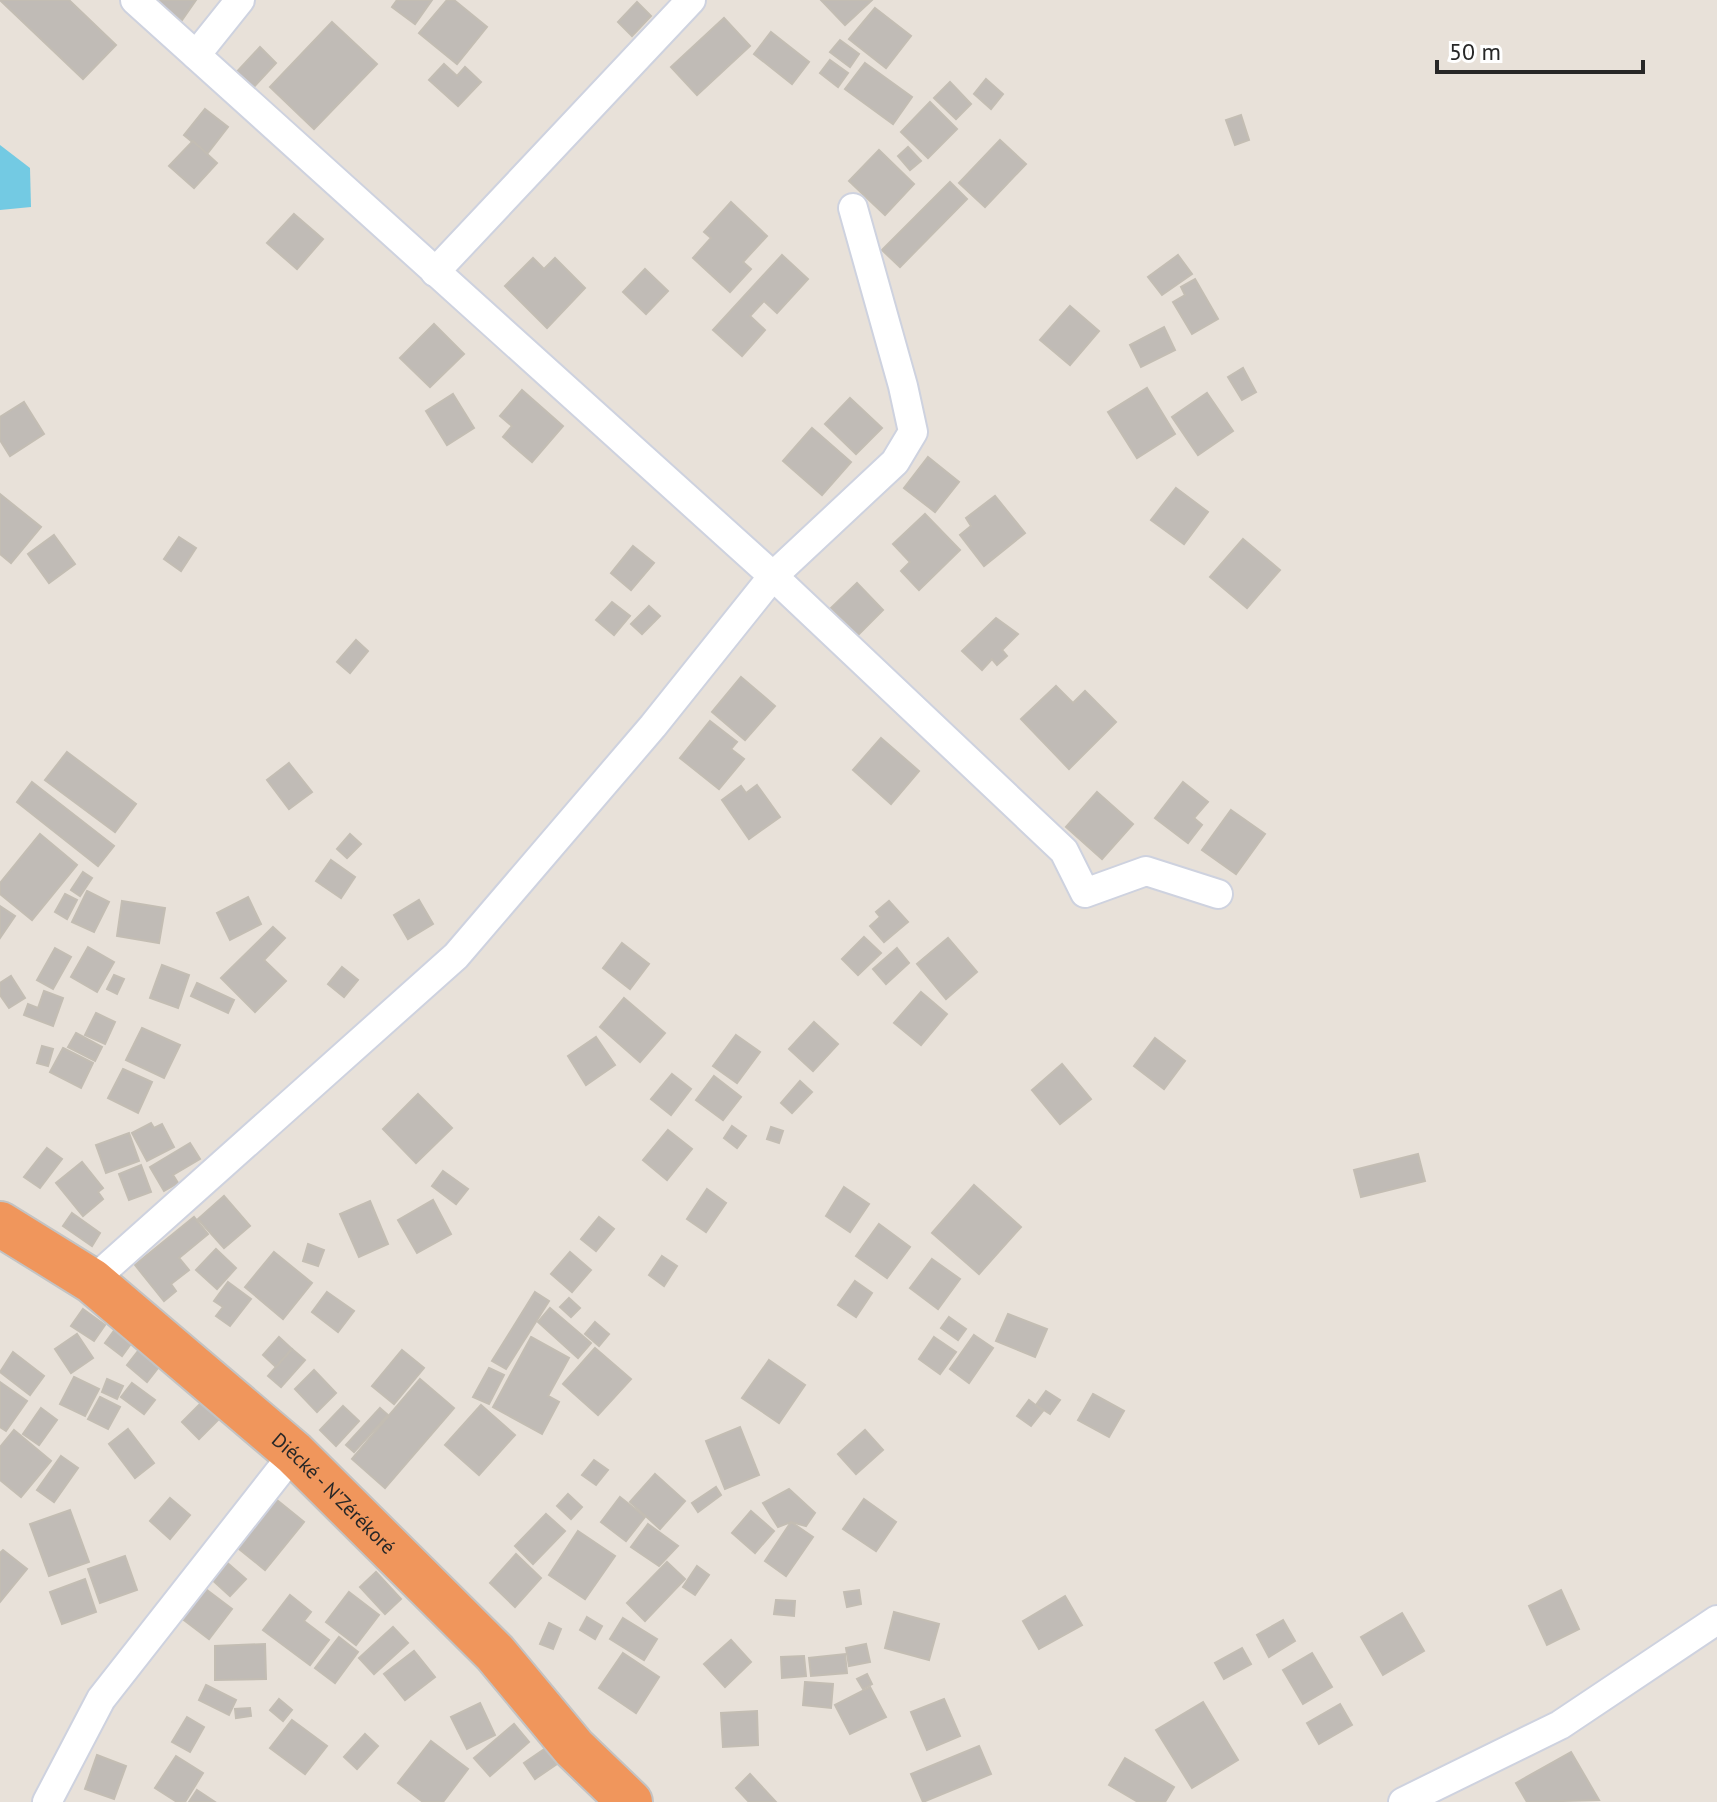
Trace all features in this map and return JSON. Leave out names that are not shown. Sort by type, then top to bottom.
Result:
[{"type":"highway","name":"Diécké - N'Zérékoré","points":[[0,1224],[92,1281],[294,1453],[495,1653],[574,1748],[630,1802]]},
{"type":"street","points":[[135,0],[773,576],[1064,851],[1085,893],[1146,871],[1218,894]]},
{"type":"street","points":[[196,55],[240,0]]},
{"type":"street","points":[[435,272],[691,0]]},
{"type":"street","points":[[92,1281],[456,956],[653,726],[773,576],[895,462],[913,432],[853,208]]},
{"type":"street","points":[[47,1802],[101,1699],[294,1453]]},
{"type":"street","points":[[1403,1802],[1560,1725],[1717,1620]]},
{"type":"water","points":[[0,145],[30,168],[31,207],[0,210]]},
{"type":"building","points":[[0,0],[69,0],[116,45],[83,79]]},
{"type":"building","points":[[153,0],[196,0],[182,20]]},
{"type":"building","points":[[397,0],[432,0],[415,24],[392,7]]},
{"type":"building","points":[[447,0],[454,0],[487,27],[457,64],[419,33]]},
{"type":"building","points":[[821,0],[872,0],[845,25]]},
{"type":"building","points":[[637,2],[651,16],[632,36],[618,22]]},
{"type":"building","points":[[875,8],[911,36],[886,68],[849,39]]},
{"type":"building","points":[[724,18],[750,46],[697,95],[671,67]]},
{"type":"building","points":[[332,22],[377,64],[314,129],[270,87]]},
{"type":"building","points":[[771,32],[809,62],[792,84],[754,54]]},
{"type":"building","points":[[840,40],[859,54],[850,67],[830,52]]},
{"type":"building","points":[[260,47],[276,63],[250,91],[233,76]]},
{"type":"building","points":[[830,60],[848,73],[838,87],[820,73]]},
{"type":"building","points":[[865,63],[912,97],[893,124],[845,89]]},
{"type":"building","points":[[444,64],[457,76],[465,67],[481,82],[458,106],[429,80]]},
{"type":"building","points":[[986,79],[1003,94],[991,109],[974,94]]},
{"type":"building","points":[[950,82],[971,104],[956,119],[934,98]]},
{"type":"building","points":[[930,102],[957,129],[928,158],[901,132]]},
{"type":"building","points":[[205,109],[228,127],[207,154],[184,135]]},
{"type":"building","points":[[1241,115],[1249,140],[1235,145],[1226,120]]},
{"type":"building","points":[[1000,140],[1026,164],[985,207],[959,183]]},
{"type":"building","points":[[193,141],[217,163],[194,188],[169,166]]},
{"type":"building","points":[[908,147],[921,161],[910,170],[898,156]]},
{"type":"building","points":[[879,150],[914,184],[885,215],[849,181]]},
{"type":"building","points":[[950,182],[967,199],[900,267],[882,250]]},
{"type":"building","points":[[731,202],[767,236],[743,262],[751,269],[730,292],[693,258],[711,238],[704,232]]},
{"type":"building","points":[[294,214],[323,239],[297,269],[267,243]]},
{"type":"building","points":[[782,255],[808,279],[777,313],[764,301],[750,316],[765,330],[742,356],[713,330]]},
{"type":"building","points":[[1178,255],[1192,274],[1162,295],[1148,277]]},
{"type":"building","points":[[533,258],[544,269],[555,258],[585,288],[547,328],[505,286]]},
{"type":"building","points":[[645,269],[668,291],[646,314],[623,292]]},
{"type":"building","points":[[1195,279],[1218,319],[1192,334],[1173,302],[1185,295],[1181,287]]},
{"type":"building","points":[[1070,306],[1099,331],[1070,365],[1040,340]]},
{"type":"building","points":[[434,324],[464,354],[430,387],[400,358]]},
{"type":"building","points":[[1164,327],[1175,350],[1141,367],[1130,345]]},
{"type":"building","points":[[1243,368],[1256,392],[1242,400],[1228,377]]},
{"type":"building","points":[[1147,388],[1175,434],[1137,458],[1108,412]]},
{"type":"building","points":[[522,390],[563,426],[532,462],[503,437],[512,426],[500,416]]},
{"type":"building","points":[[1207,393],[1233,431],[1198,455],[1172,417]]},
{"type":"building","points":[[453,394],[474,428],[447,445],[426,411]]},
{"type":"building","points":[[850,398],[882,428],[856,454],[825,424]]},
{"type":"building","points":[[24,402],[44,434],[10,456],[0,440],[0,417]]},
{"type":"building","points":[[812,428],[851,462],[822,495],[783,461]]},
{"type":"building","points":[[928,457],[959,482],[935,512],[904,488]]},
{"type":"building","points":[[1176,488],[1208,512],[1184,544],[1151,520]]},
{"type":"building","points":[[0,494],[41,527],[11,563],[0,554]]},
{"type":"building","points":[[995,496],[1025,533],[984,566],[960,535],[971,526],[966,518]]},
{"type":"building","points":[[925,514],[960,550],[919,590],[901,571],[910,562],[893,544]]},
{"type":"building","points":[[54,535],[75,564],[49,583],[28,554]]},
{"type":"building","points":[[179,537],[196,548],[181,571],[164,559]]},
{"type":"building","points":[[1243,539],[1280,570],[1247,608],[1210,577]]},
{"type":"building","points":[[633,546],[654,563],[631,590],[611,573]]},
{"type":"building","points":[[857,583],[883,610],[858,635],[831,608]]},
{"type":"building","points":[[612,602],[630,616],[614,635],[596,620]]},
{"type":"building","points":[[649,606],[660,616],[642,634],[631,624]]},
{"type":"building","points":[[996,618],[1018,634],[1002,650],[1007,656],[997,665],[992,659],[982,670],[962,651]]},
{"type":"building","points":[[356,640],[368,651],[350,673],[337,662]]},
{"type":"building","points":[[741,677],[775,706],[745,740],[712,712]]},
{"type":"building","points":[[1056,686],[1073,703],[1085,691],[1116,722],[1069,769],[1021,719]]},
{"type":"building","points":[[710,721],[737,742],[731,749],[744,759],[719,789],[680,758]]},
{"type":"building","points":[[881,738],[919,771],[891,804],[853,770]]},
{"type":"building","points":[[67,752],[136,804],[115,832],[45,780]]},
{"type":"building","points":[[289,763],[312,792],[289,809],[267,780]]},
{"type":"building","points":[[32,782],[114,846],[98,866],[17,802]]},
{"type":"building","points":[[1183,782],[1208,802],[1194,818],[1202,825],[1188,843],[1155,818]]},
{"type":"building","points":[[757,785],[780,817],[749,839],[722,800],[741,786],[746,793]]},
{"type":"building","points":[[1097,792],[1133,824],[1102,859],[1066,827]]},
{"type":"building","points":[[1231,810],[1265,834],[1236,874],[1202,850]]},
{"type":"building","points":[[40,834],[77,865],[32,920],[0,894],[0,883]]},
{"type":"building","points":[[350,834],[361,844],[347,858],[337,849]]},
{"type":"building","points":[[331,860],[355,877],[341,898],[316,881]]},
{"type":"building","points":[[83,872],[92,878],[80,896],[71,890]]},
{"type":"building","points":[[87,891],[109,902],[94,932],[72,922]]},
{"type":"building","points":[[65,894],[77,900],[67,919],[55,912]]},
{"type":"building","points":[[248,897],[261,924],[230,940],[217,913]]},
{"type":"building","points":[[419,900],[433,924],[408,939],[394,915]]},
{"type":"building","points":[[122,901],[165,908],[159,943],[117,936]]},
{"type":"building","points":[[889,901],[908,922],[884,942],[870,926],[880,917],[876,912]]},
{"type":"building","points":[[0,906],[15,916],[0,938]]},
{"type":"building","points":[[273,927],[285,938],[264,960],[286,981],[255,1012],[221,978]]},
{"type":"building","points":[[864,937],[881,953],[858,975],[842,959]]},
{"type":"building","points":[[948,938],[977,972],[946,999],[917,964]]},
{"type":"building","points":[[622,943],[649,964],[630,989],[603,968]]},
{"type":"building","points":[[88,947],[114,962],[97,992],[71,977]]},
{"type":"building","points":[[55,948],[71,957],[53,989],[37,980]]},
{"type":"building","points":[[897,948],[909,963],[886,984],[873,969]]},
{"type":"building","points":[[162,965],[189,975],[178,1008],[150,998]]},
{"type":"building","points":[[342,967],[358,980],[344,997],[328,984]]},
{"type":"building","points":[[114,975],[124,979],[117,994],[107,989]]},
{"type":"building","points":[[11,976],[25,998],[9,1008],[0,995],[0,983]]},
{"type":"building","points":[[197,983],[234,1000],[228,1013],[191,996]]},
{"type":"building","points":[[44,991],[63,998],[53,1026],[24,1015],[28,1004],[38,1008]]},
{"type":"building","points":[[921,992],[947,1014],[921,1045],[894,1023]]},
{"type":"building","points":[[624,998],[665,1033],[640,1062],[600,1027]]},
{"type":"building","points":[[96,1013],[115,1022],[105,1044],[85,1035]]},
{"type":"building","points":[[814,1022],[838,1044],[813,1071],[789,1049]]},
{"type":"building","points":[[142,1028],[180,1045],[164,1078],[126,1060]]},
{"type":"building","points":[[76,1033],[102,1047],[95,1061],[68,1047]]},
{"type":"building","points":[[736,1035],[760,1052],[737,1083],[713,1066]]},
{"type":"building","points":[[596,1037],[615,1065],[586,1085],[568,1056]]},
{"type":"building","points":[[1155,1038],[1185,1061],[1164,1089],[1134,1066]]},
{"type":"building","points":[[42,1046],[53,1049],[48,1066],[37,1063]]},
{"type":"building","points":[[63,1048],[93,1063],[81,1088],[50,1072]]},
{"type":"building","points":[[1062,1064],[1091,1099],[1060,1124],[1032,1090]]},
{"type":"building","points":[[123,1069],[152,1082],[138,1113],[108,1098]]},
{"type":"building","points":[[672,1074],[691,1089],[671,1115],[651,1099]]},
{"type":"building","points":[[714,1076],[741,1097],[723,1120],[696,1100]]},
{"type":"building","points":[[800,1081],[812,1092],[792,1113],[781,1103]]},
{"type":"building","points":[[418,1094],[452,1128],[416,1163],[383,1129]]},
{"type":"building","points":[[151,1123],[154,1128],[162,1124],[174,1147],[147,1161],[132,1133]]},
{"type":"building","points":[[732,1126],[746,1136],[737,1148],[724,1138]]},
{"type":"building","points":[[771,1127],[783,1131],[779,1143],[767,1139]]},
{"type":"building","points":[[668,1130],[692,1149],[667,1180],[643,1160]]},
{"type":"building","points":[[129,1133],[139,1161],[106,1173],[96,1145]]},
{"type":"building","points":[[190,1143],[200,1159],[173,1175],[178,1183],[164,1191],[150,1167]]},
{"type":"building","points":[[47,1148],[62,1159],[40,1188],[24,1177]]},
{"type":"building","points":[[1418,1154],[1425,1181],[1361,1197],[1354,1170]]},
{"type":"building","points":[[82,1162],[103,1188],[98,1192],[103,1199],[83,1216],[56,1183]]},
{"type":"building","points":[[141,1165],[151,1192],[129,1200],[119,1174]]},
{"type":"building","points":[[443,1171],[468,1189],[456,1204],[432,1186]]},
{"type":"building","points":[[974,1185],[1021,1227],[979,1274],[932,1233]]},
{"type":"building","points":[[844,1187],[869,1204],[850,1232],[826,1216]]},
{"type":"building","points":[[707,1189],[726,1203],[706,1232],[687,1219]]},
{"type":"building","points":[[224,1196],[250,1226],[224,1248],[198,1219]]},
{"type":"building","points":[[433,1200],[451,1234],[417,1253],[398,1220]]},
{"type":"building","points":[[370,1201],[388,1244],[359,1257],[340,1214]]},
{"type":"building","points":[[72,1213],[100,1233],[92,1246],[63,1226]]},
{"type":"building","points":[[194,1217],[208,1234],[179,1258],[189,1270],[171,1284],[176,1291],[164,1301],[135,1265]]},
{"type":"building","points":[[599,1217],[614,1229],[596,1251],[581,1239]]},
{"type":"building","points":[[879,1224],[910,1247],[887,1278],[856,1256]]},
{"type":"building","points":[[308,1244],[324,1250],[318,1266],[303,1261]]},
{"type":"building","points":[[216,1249],[236,1268],[217,1289],[196,1270]]},
{"type":"building","points":[[274,1252],[312,1283],[283,1319],[245,1287]]},
{"type":"building","points":[[570,1252],[591,1270],[572,1292],[551,1274]]},
{"type":"building","points":[[662,1256],[677,1266],[664,1286],[649,1275]]},
{"type":"building","points":[[932,1259],[960,1279],[938,1309],[910,1288]]},
{"type":"building","points":[[855,1281],[872,1293],[856,1317],[838,1305]]},
{"type":"building","points":[[228,1282],[251,1299],[230,1326],[216,1316],[223,1307],[214,1301]]},
{"type":"building","points":[[327,1292],[354,1311],[338,1332],[312,1312]]},
{"type":"building","points":[[535,1292],[549,1301],[506,1369],[492,1361]]},
{"type":"building","points":[[569,1298],[580,1308],[571,1317],[560,1307]]},
{"type":"building","points":[[550,1308],[591,1343],[578,1358],[538,1322]]},
{"type":"building","points":[[83,1309],[105,1325],[94,1341],[71,1326]]},
{"type":"building","points":[[1008,1314],[1047,1329],[1035,1357],[996,1341]]},
{"type":"building","points":[[949,1317],[966,1329],[958,1340],[941,1328]]},
{"type":"building","points":[[595,1322],[609,1334],[599,1346],[585,1334]]},
{"type":"building","points":[[116,1328],[133,1341],[122,1356],[105,1343]]},
{"type":"building","points":[[77,1334],[93,1358],[71,1373],[55,1349]]},
{"type":"building","points":[[974,1335],[993,1348],[969,1383],[950,1369]]},
{"type":"building","points":[[279,1337],[292,1349],[276,1367],[263,1355]]},
{"type":"building","points":[[531,1337],[569,1358],[548,1396],[559,1402],[542,1434],[493,1407]]},
{"type":"building","points":[[934,1337],[956,1352],[940,1374],[919,1359]]},
{"type":"building","points":[[142,1346],[162,1363],[147,1382],[127,1365]]},
{"type":"building","points":[[595,1348],[631,1379],[598,1415],[563,1384]]},
{"type":"building","points":[[292,1349],[305,1360],[281,1387],[268,1376]]},
{"type":"building","points":[[402,1350],[424,1368],[394,1404],[372,1386]]},
{"type":"building","points":[[13,1352],[44,1376],[30,1395],[0,1372]]},
{"type":"building","points":[[769,1360],[805,1385],[779,1423],[742,1398]]},
{"type":"building","points":[[489,1368],[504,1375],[489,1404],[473,1397]]},
{"type":"building","points":[[314,1370],[336,1393],[317,1412],[295,1389]]},
{"type":"building","points":[[74,1377],[99,1389],[85,1416],[60,1404]]},
{"type":"building","points":[[107,1379],[123,1386],[117,1399],[102,1392]]},
{"type":"building","points":[[420,1379],[454,1408],[385,1488],[352,1459]]},
{"type":"building","points":[[0,1382],[27,1401],[6,1431],[0,1427]]},
{"type":"building","points":[[132,1383],[155,1400],[144,1414],[121,1397]]},
{"type":"building","points":[[1046,1391],[1060,1400],[1050,1414],[1036,1405]]},
{"type":"building","points":[[1093,1394],[1124,1411],[1109,1437],[1078,1420]]},
{"type":"building","points":[[100,1397],[120,1407],[108,1429],[88,1419]]},
{"type":"building","points":[[204,1400],[221,1417],[199,1439],[182,1422]]},
{"type":"building","points":[[1029,1400],[1043,1411],[1031,1426],[1017,1416]]},
{"type":"building","points":[[481,1405],[515,1435],[479,1475],[445,1445]]},
{"type":"building","points":[[343,1406],[359,1421],[336,1446],[320,1430]]},
{"type":"building","points":[[41,1408],[57,1420],[39,1445],[23,1434]]},
{"type":"building","points":[[380,1408],[388,1415],[354,1452],[346,1445]]},
{"type":"building","points":[[740,1427],[759,1475],[725,1489],[706,1441]]},
{"type":"building","points":[[128,1429],[154,1463],[135,1478],[109,1444]]},
{"type":"building","points":[[14,1430],[51,1461],[21,1497],[0,1480],[0,1447]]},
{"type":"building","points":[[865,1430],[883,1450],[856,1474],[838,1454]]},
{"type":"building","points":[[61,1456],[78,1468],[54,1502],[37,1490]]},
{"type":"building","points":[[594,1460],[608,1470],[596,1485],[582,1475]]},
{"type":"building","points":[[655,1474],[685,1501],[660,1529],[630,1502]]},
{"type":"building","points":[[716,1487],[721,1495],[698,1512],[692,1503]]},
{"type":"building","points":[[789,1489],[815,1513],[806,1526],[791,1522],[778,1527],[763,1503]]},
{"type":"building","points":[[568,1494],[582,1507],[571,1519],[557,1506]]},
{"type":"building","points":[[272,1496],[304,1522],[265,1570],[233,1544]]},
{"type":"building","points":[[620,1497],[645,1517],[626,1541],[601,1522]]},
{"type":"building","points":[[170,1498],[190,1515],[170,1539],[150,1521]]},
{"type":"building","points":[[864,1499],[896,1522],[876,1551],[843,1529]]},
{"type":"building","points":[[70,1510],[89,1562],[49,1576],[30,1524]]},
{"type":"building","points":[[751,1511],[774,1531],[755,1553],[732,1533]]},
{"type":"building","points":[[546,1514],[565,1531],[533,1564],[515,1546]]},
{"type":"building","points":[[791,1522],[813,1537],[786,1576],[765,1561]]},
{"type":"building","points":[[648,1524],[678,1546],[659,1566],[631,1547]]},
{"type":"building","points":[[578,1531],[615,1556],[585,1599],[549,1575]]},
{"type":"building","points":[[3,1550],[27,1569],[0,1602],[0,1553]]},
{"type":"building","points":[[516,1554],[541,1578],[515,1607],[490,1583]]},
{"type":"building","points":[[125,1556],[137,1590],[100,1603],[88,1569]]},
{"type":"building","points":[[224,1560],[246,1579],[230,1596],[209,1577]]},
{"type":"building","points":[[667,1562],[685,1579],[645,1621],[627,1603]]},
{"type":"building","points":[[697,1566],[709,1575],[695,1595],[683,1587]]},
{"type":"building","points":[[376,1572],[401,1599],[385,1614],[360,1587]]},
{"type":"building","points":[[85,1579],[96,1612],[62,1624],[50,1592]]},
{"type":"building","points":[[203,1587],[232,1609],[209,1639],[180,1617]]},
{"type":"building","points":[[859,1590],[861,1604],[847,1607],[844,1592]]},
{"type":"building","points":[[1561,1590],[1579,1629],[1547,1645],[1529,1606]]},
{"type":"building","points":[[349,1592],[379,1615],[356,1645],[326,1622]]},
{"type":"building","points":[[290,1595],[311,1612],[304,1621],[329,1640],[310,1665],[263,1630]]},
{"type":"building","points":[[1065,1596],[1082,1625],[1039,1649],[1023,1621]]},
{"type":"building","points":[[776,1600],[795,1601],[794,1616],[774,1614]]},
{"type":"building","points":[[894,1612],[939,1624],[929,1660],[885,1648]]},
{"type":"building","points":[[1402,1613],[1424,1651],[1383,1675],[1361,1637]]},
{"type":"building","points":[[587,1617],[602,1626],[595,1639],[580,1630]]},
{"type":"building","points":[[623,1618],[657,1639],[644,1660],[610,1639]]},
{"type":"building","points":[[1283,1620],[1295,1641],[1269,1657],[1257,1635]]},
{"type":"building","points":[[549,1623],[561,1629],[553,1649],[540,1644]]},
{"type":"building","points":[[393,1627],[408,1643],[374,1674],[359,1658]]},
{"type":"building","points":[[339,1637],[358,1652],[335,1683],[315,1668]]},
{"type":"building","points":[[731,1640],[751,1662],[725,1687],[704,1664]]},
{"type":"building","points":[[265,1644],[266,1679],[215,1680],[215,1646]]},
{"type":"building","points":[[866,1644],[870,1662],[849,1666],[846,1648]]},
{"type":"building","points":[[1242,1648],[1251,1664],[1224,1679],[1215,1663]]},
{"type":"building","points":[[414,1651],[435,1677],[405,1700],[384,1674]]},
{"type":"building","points":[[623,1653],[659,1677],[636,1713],[599,1688]]},
{"type":"building","points":[[1312,1653],[1332,1687],[1303,1704],[1283,1670]]},
{"type":"building","points":[[845,1654],[847,1673],[811,1676],[809,1658]]},
{"type":"building","points":[[804,1656],[806,1676],[782,1678],[781,1657]]},
{"type":"building","points":[[867,1674],[872,1684],[863,1689],[857,1679]]},
{"type":"building","points":[[805,1682],[833,1684],[831,1708],[803,1705]]},
{"type":"building","points":[[206,1685],[236,1700],[229,1715],[199,1700]]},
{"type":"building","points":[[870,1687],[886,1717],[850,1734],[835,1705]]},
{"type":"building","points":[[279,1699],[292,1710],[283,1721],[270,1710]]},
{"type":"building","points":[[944,1699],[960,1736],[927,1750],[911,1712]]},
{"type":"building","points":[[1203,1702],[1238,1760],[1192,1788],[1156,1730]]},
{"type":"building","points":[[480,1703],[495,1735],[467,1749],[451,1717]]},
{"type":"building","points":[[1340,1704],[1352,1725],[1319,1744],[1307,1723]]},
{"type":"building","points":[[250,1708],[251,1716],[236,1718],[235,1709]]},
{"type":"building","points":[[757,1711],[758,1745],[723,1747],[721,1713]]},
{"type":"building","points":[[187,1717],[204,1727],[190,1752],[172,1742]]},
{"type":"building","points":[[292,1720],[327,1746],[305,1774],[270,1748]]},
{"type":"building","points":[[514,1724],[529,1742],[490,1776],[474,1758]]},
{"type":"building","points":[[365,1734],[378,1746],[357,1769],[344,1757]]},
{"type":"building","points":[[431,1741],[468,1769],[443,1802],[423,1802],[398,1783]]},
{"type":"building","points":[[979,1746],[991,1774],[923,1802],[911,1774]]},
{"type":"building","points":[[546,1748],[557,1764],[535,1779],[524,1763]]},
{"type":"building","points":[[1571,1752],[1599,1800],[1527,1802],[1516,1783]]},
{"type":"building","points":[[97,1755],[126,1766],[114,1799],[85,1789]]},
{"type":"building","points":[[176,1756],[203,1773],[185,1802],[177,1802],[155,1788]]},
{"type":"building","points":[[1125,1758],[1174,1787],[1165,1802],[1138,1802],[1109,1785]]},
{"type":"building","points":[[750,1774],[776,1802],[749,1802],[736,1788]]},
{"type":"building","points":[[197,1790],[215,1802],[189,1802]]}]
